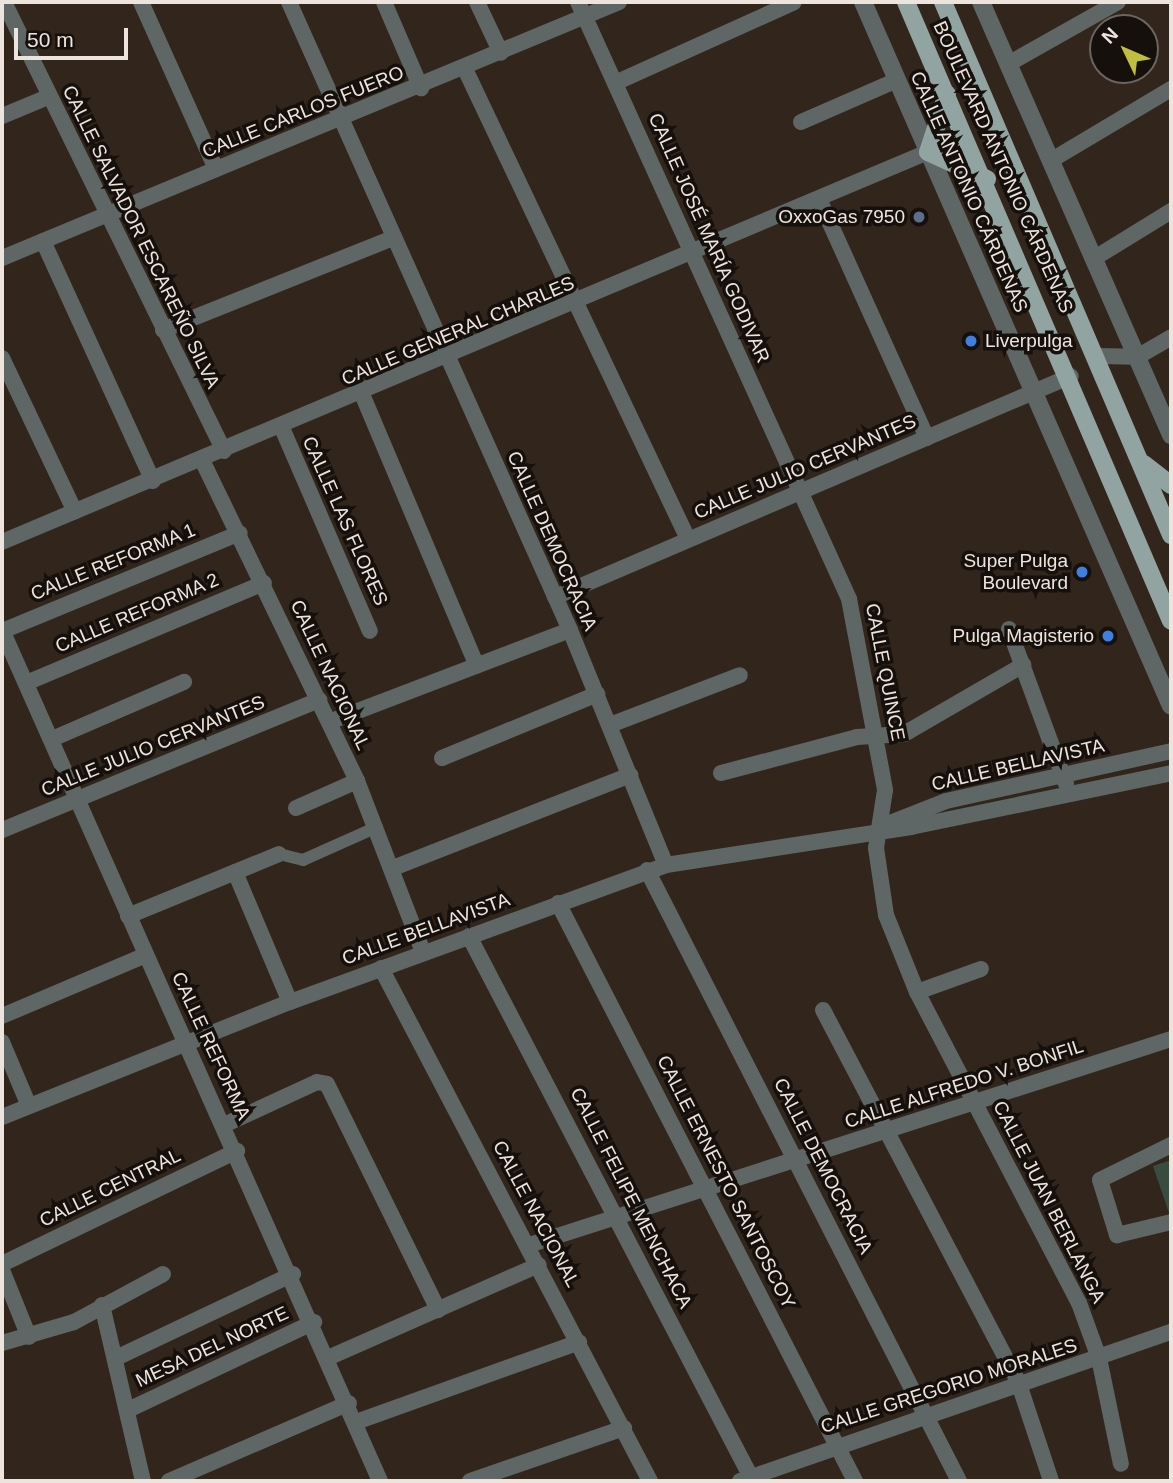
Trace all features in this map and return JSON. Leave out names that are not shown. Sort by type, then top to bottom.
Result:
[{"type":"main road","name":"BOULEVARD ANTONIO CÁRDENAS","points":[[906,2],[987,179],[1171,621]]},
{"type":"main road","name":"BOULEVARD ANTONIO CÁRDENAS","points":[[945,6],[1098,356],[1171,535]]},
{"type":"main road","points":[[917,24],[945,6]]},
{"type":"main road","points":[[947,94],[929,152],[987,179]]},
{"type":"main road","points":[[1142,462],[1171,485]]},
{"type":"street","name":"CALLE SALVADOR ESCAREÑO SILVA","points":[[4,2],[105,215],[224,451]]},
{"type":"street","points":[[141,2],[216,169]]},
{"type":"street","name":"CALLE DEMOCRACIA","points":[[289,2],[446,359],[570,630],[666,865]]},
{"type":"street","points":[[384,2],[421,88]]},
{"type":"street","points":[[477,2],[501,53]]},
{"type":"street","name":"CALLE CARLOS FUERO","points":[[2,258],[421,88],[501,53],[582,9],[619,2]]},
{"type":"street","points":[[615,83],[794,2]]},
{"type":"street","name":"CALLE ANTONIO CÁRDENAS","points":[[863,2],[1171,706]]},
{"type":"street","points":[[981,2],[1171,435]]},
{"type":"street","points":[[1008,64],[1118,2]]},
{"type":"street","name":"CALLE JOSÉ MARÍA GODIVAR","points":[[582,9],[801,492]]},
{"type":"street","points":[[465,69],[688,539]]},
{"type":"street","points":[[801,122],[897,80]]},
{"type":"street","points":[[1050,161],[1171,89]]},
{"type":"street","points":[[2,116],[48,96]]},
{"type":"street","name":"CALLE GENERAL CHARLES","points":[[2,542],[694,256],[929,152]]},
{"type":"street","points":[[820,201],[927,438]]},
{"type":"street","points":[[1093,259],[1171,211]]},
{"type":"street","points":[[163,330],[393,238]]},
{"type":"street","points":[[43,241],[153,481]]},
{"type":"street","points":[[1098,356],[1137,357],[1171,337]]},
{"type":"street","points":[[2,358],[75,512]]},
{"type":"street","name":"CALLE JULIO CERVANTES","points":[[555,597],[1071,376]]},
{"type":"street","points":[[362,394],[477,666]]},
{"type":"street","name":"CALLE LAS FLORES","points":[[282,428],[370,631]]},
{"type":"street","name":"CALLE NACIONAL","points":[[202,460],[240,533],[357,781],[393,868],[423,952]]},
{"type":"street","name":"CALLE QUINCE","points":[[801,492],[849,598],[885,790],[877,828]]},
{"type":"street","name":"CALLE REFORMA 1","points":[[2,631],[240,533]]},
{"type":"street","name":"CALLE REFORMA 2","points":[[26,683],[264,583]]},
{"type":"street","points":[[1009,629],[1069,793]]},
{"type":"street","points":[[329,722],[570,630]]},
{"type":"street","name":"CALLE REFORMA","points":[[2,631],[128,916],[330,1357],[380,1481]]},
{"type":"street","points":[[721,773],[876,737],[904,734],[1023,665]]},
{"type":"street","points":[[610,725],[740,674]]},
{"type":"street","points":[[52,739],[184,682]]},
{"type":"street","points":[[442,758],[597,694]]},
{"type":"street","name":"CALLE JULIO CERVANTES","points":[[2,830],[319,700]]},
{"type":"street","name":"CALLE BELLAVISTA","points":[[877,828],[946,801],[1171,751]]},
{"type":"street","name":"CALLE BELLAVISTA","points":[[2,1117],[290,1002],[647,870],[877,828],[911,827],[1171,773]]},
{"type":"street","points":[[393,868],[630,775]]},
{"type":"street","points":[[296,808],[357,781]]},
{"type":"street","points":[[128,916],[279,855],[303,860],[377,827]]},
{"type":"street","name":"CALLE JUAN BERLANGA","points":[[877,828],[886,915],[917,992],[1068,1277],[1099,1358],[1121,1464]]},
{"type":"street","name":"CALLE DEMOCRACIA","points":[[647,870],[959,1481]]},
{"type":"street","points":[[235,872],[290,1002]]},
{"type":"street","name":"CALLE ERNESTO SANTOSCOY","points":[[558,903],[855,1481]]},
{"type":"street","name":"CALLE FELIPE MENCHACA","points":[[469,936],[618,1216],[748,1480]]},
{"type":"street","points":[[2,1016],[146,955]]},
{"type":"street","name":"CALLE NACIONAL","points":[[381,968],[529,1245],[650,1481]]},
{"type":"street","points":[[917,992],[981,969]]},
{"type":"street","points":[[822,1010],[1019,1384],[1051,1481]]},
{"type":"street","name":"CALLE ALFREDO V. BONFIL","points":[[529,1245],[1171,1040]]},
{"type":"street","points":[[2,1042],[29,1107]]},
{"type":"street","points":[[225,1125],[317,1082],[327,1084],[438,1310]]},
{"type":"street","points":[[1171,1146],[1100,1180],[1117,1235],[1171,1222]]},
{"type":"street","name":"CALLE CENTRAL","points":[[2,1264],[237,1151]]},
{"type":"street","points":[[330,1357],[539,1265]]},
{"type":"street","points":[[2,1270],[29,1336]]},
{"type":"street","points":[[2,1343],[29,1336],[102,1305],[163,1274]]},
{"type":"street","points":[[116,1358],[293,1274]]},
{"type":"street","points":[[102,1305],[143,1481]]},
{"type":"street","name":"MESA DEL NORTE","points":[[128,1410],[314,1322]]},
{"type":"street","name":"CALLE GREGORIO MORALES","points":[[748,1480],[837,1445],[1171,1332]]},
{"type":"street","points":[[356,1422],[579,1342]]},
{"type":"street","points":[[169,1481],[349,1404]]},
{"type":"street","points":[[470,1481],[624,1428]]},
{"type":"green space","points":[[1171,1160],[1171,1212],[1169,1213],[1153,1166]]},
{"type":"place","name":"OxxoGas 7950","points":[[919,217]]},
{"type":"place","name":"Liverpulga","points":[[971,341]]},
{"type":"place","name":"Super Pulga Boulevard","points":[[1082,572]]},
{"type":"place","name":"Pulga Magisterio","points":[[1108,636]]}]
